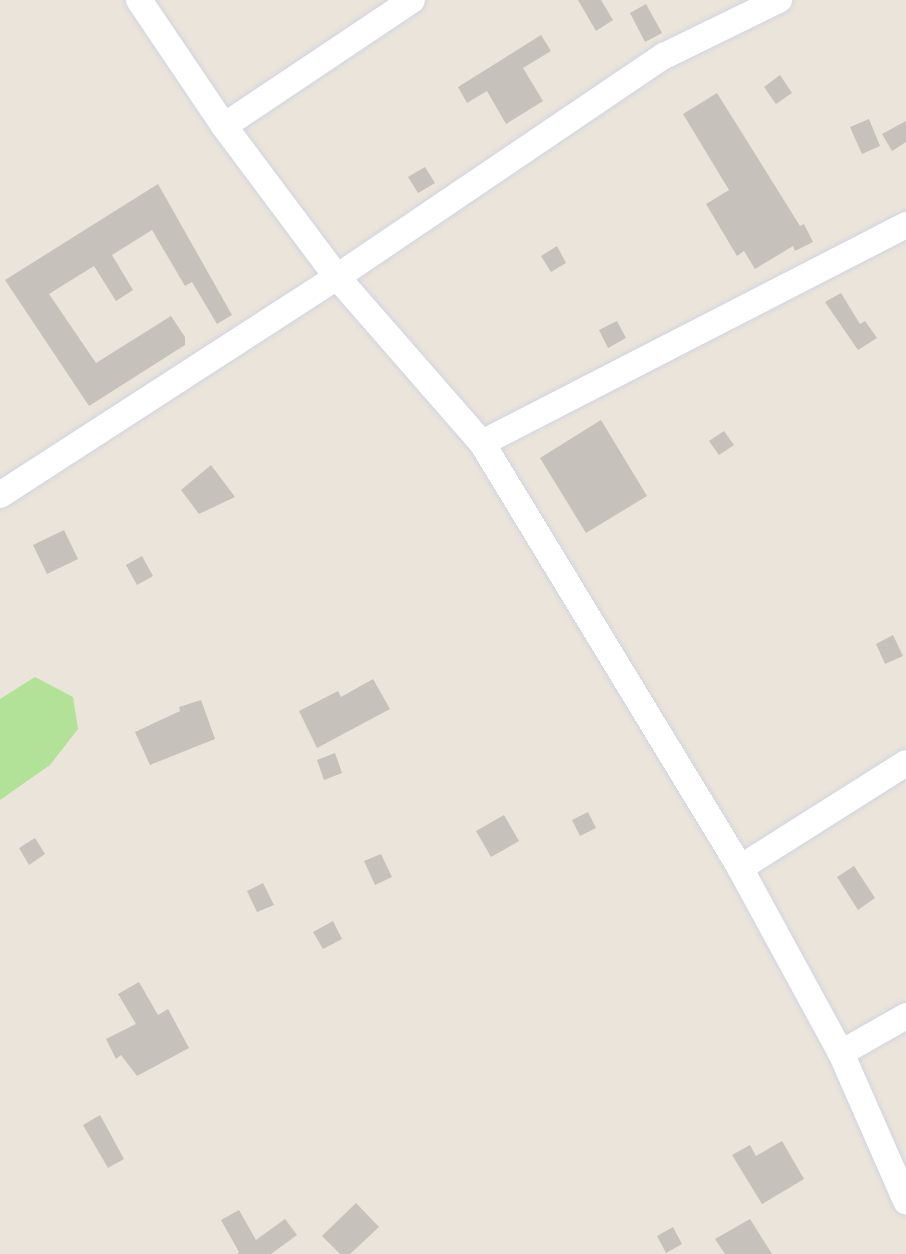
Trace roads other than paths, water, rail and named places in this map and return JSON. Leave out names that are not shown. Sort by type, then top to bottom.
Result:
[{"type":"street","points":[[139,0],[224,126],[337,277],[482,443],[740,868],[841,1053],[906,1201]]},
{"type":"street","points":[[224,126],[412,0]]},
{"type":"street","points":[[0,495],[337,277],[664,56],[779,0]]},
{"type":"street","points":[[482,443],[906,225]]},
{"type":"street","points":[[740,868],[906,763]]},
{"type":"street","points":[[841,1053],[906,1016]]}]
